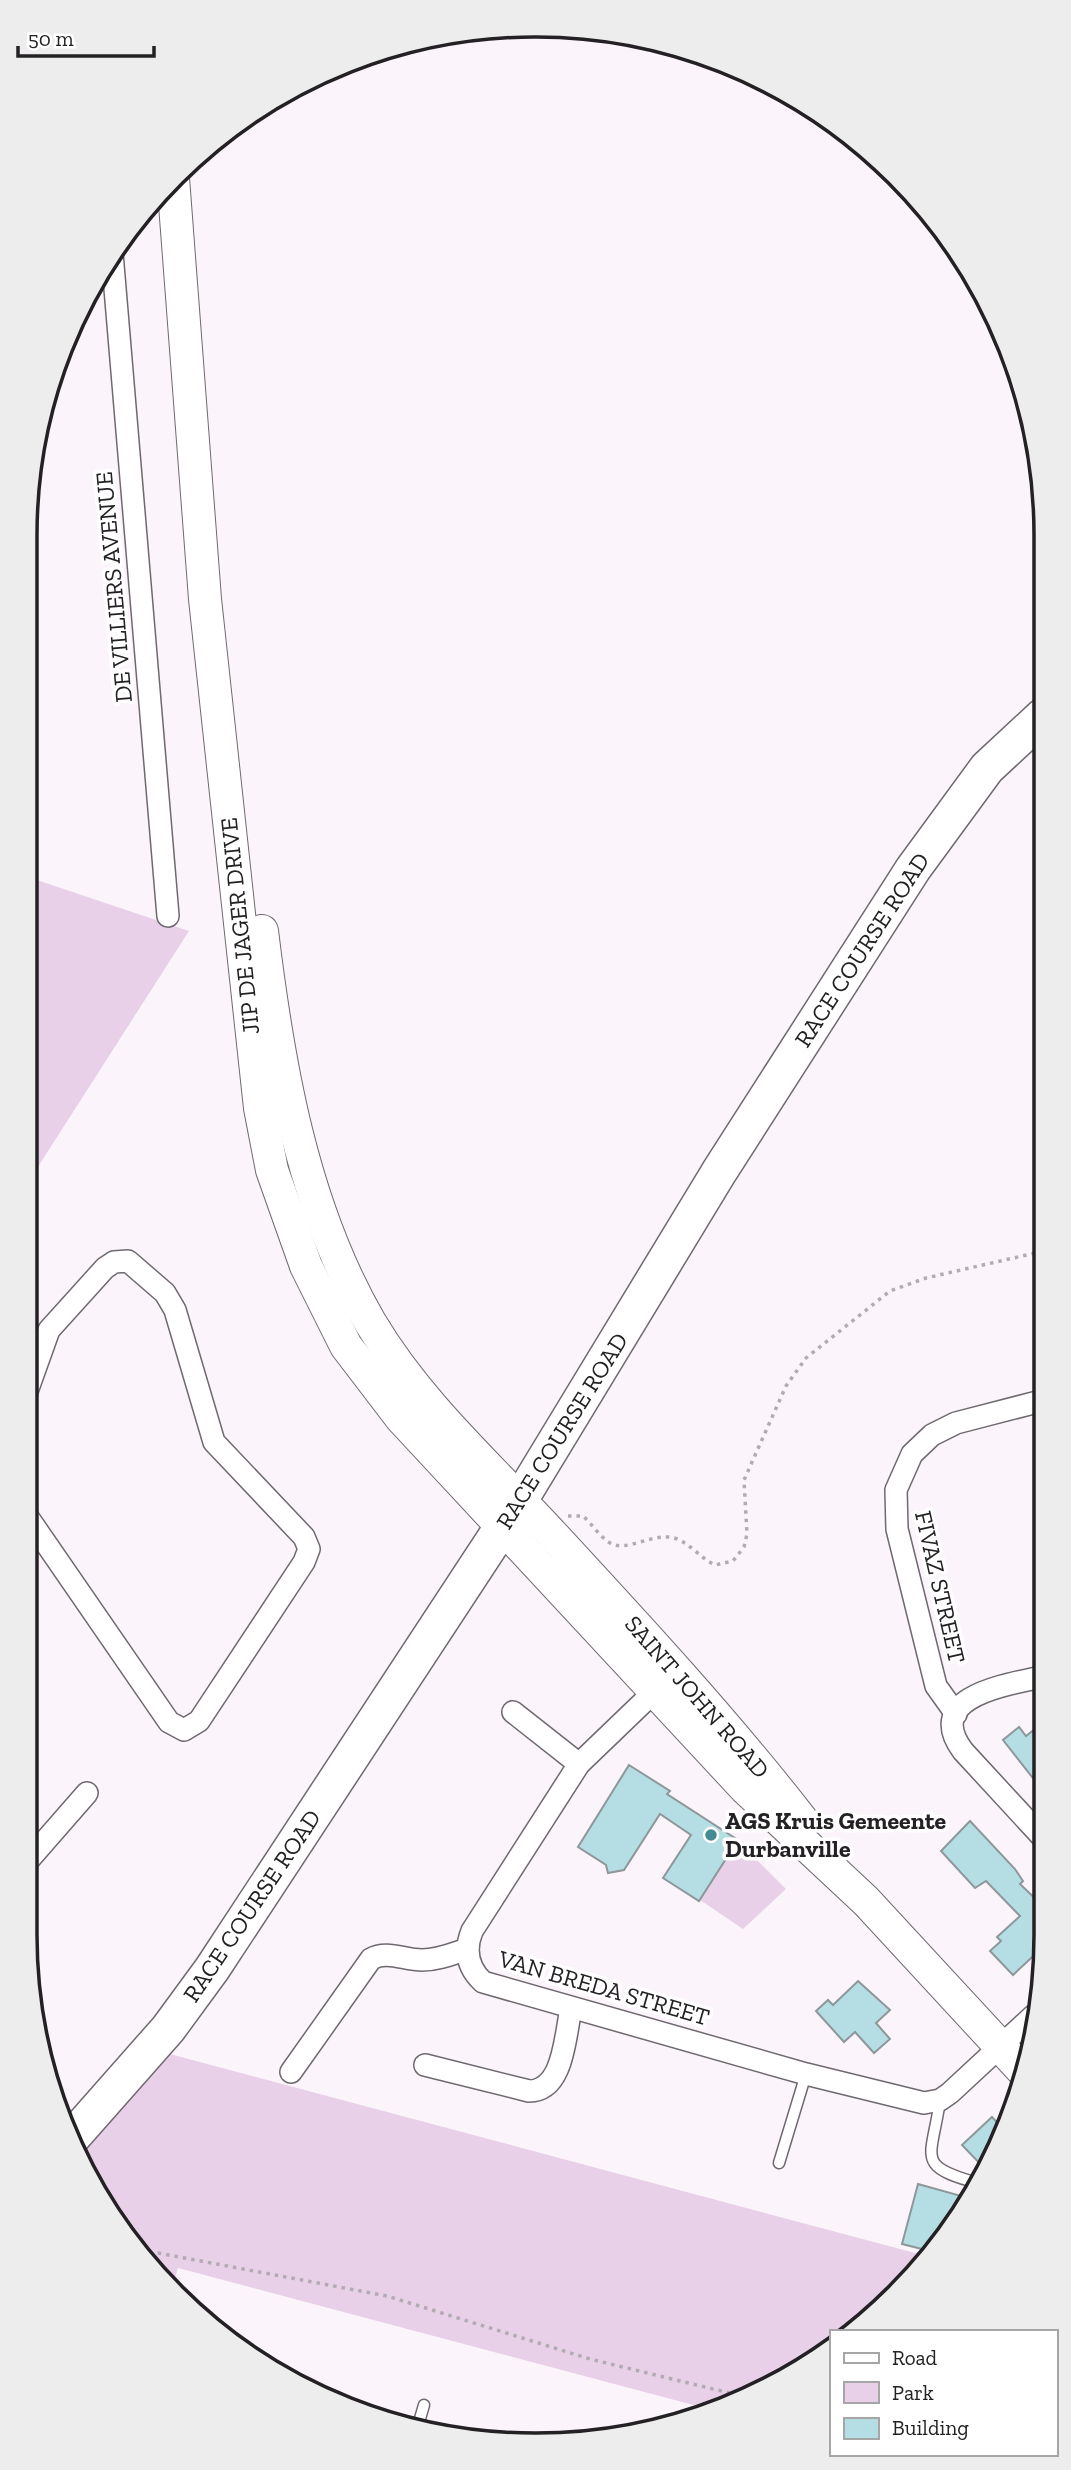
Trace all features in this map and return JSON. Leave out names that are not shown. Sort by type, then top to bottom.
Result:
[{"type":"main road","name":"JIP DE JAGER DRIVE","points":[[174,193],[179,252],[194,345],[267,970],[299,1141],[342,1265],[370,1321],[408,1380],[511,1513]]},
{"type":"main road","name":"RACE COURSE ROAD","points":[[78,2131],[168,2029],[212,1969],[511,1513],[719,1172],[913,869],[987,768],[1034,724]]},
{"type":"main road","name":"SAINT JOHN ROAD","points":[[511,1513],[656,1690],[745,1788],[866,1901],[1017,2064]]},
{"type":"main road","name":"SAINT JOHN ROAD","points":[[511,1513],[773,1783],[866,1901]]},
{"type":"street","name":"DE VILLIERS AVENUE","points":[[113,270],[168,916]]},
{"type":"street","points":[[37,1362],[49,1330],[105,1268],[114,1262],[128,1261],[165,1293],[174,1310],[214,1442],[303,1537],[309,1549],[304,1562],[199,1721],[184,1730],[169,1722],[37,1532]]},
{"type":"street","name":"FIVAZ STREET","points":[[1034,1403],[944,1428],[921,1444],[899,1477],[894,1503],[897,1529],[936,1686],[956,1714],[953,1727],[959,1745],[1034,1828]]},
{"type":"street","points":[[956,1714],[965,1700],[980,1692],[1034,1679]]},
{"type":"street","name":"VAN BREDA STREET","points":[[656,1690],[579,1764],[472,1931],[467,1950],[470,1964],[484,1982],[571,2009],[916,2102],[940,2100]]},
{"type":"street","points":[[513,1712],[579,1764]]},
{"type":"street","points":[[37,1849],[87,1793]]},
{"type":"street","points":[[290,2072],[371,1959],[383,1955],[418,1960],[436,1959],[467,1950]]},
{"type":"street","points":[[425,2065],[537,2091],[550,2084],[555,2076],[571,2009]]},
{"type":"street","points":[[940,2100],[1027,2022]]},
{"type":"lane","points":[[779,2163],[806,2074]]},
{"type":"lane","points":[[940,2100],[932,2147],[934,2164],[943,2174],[969,2181]]},
{"type":"lane","points":[[420,2419],[424,2405]]},
{"type":"path","points":[[564,1519],[575,1514],[583,1516],[609,1543],[619,1546],[653,1537],[667,1537],[684,1543],[715,1565],[733,1561],[742,1553],[746,1541],[744,1480],[786,1386],[798,1366],[863,1310],[890,1291],[926,1278],[1034,1253]]},
{"type":"path","points":[[153,2254],[387,2296],[590,2359],[729,2394]]},
{"type":"green space","points":[[37,880],[189,931],[37,1168]]},
{"type":"green space","points":[[738,1841],[786,1889],[743,1929],[700,1900]]},
{"type":"green space","points":[[166,2053],[918,2254],[864,2309],[839,2330],[830,2330],[830,2337],[813,2349],[756,2382],[698,2406],[178,2268],[175,2278],[121,2212],[83,2144]]},
{"type":"building","points":[[1019,1727],[1026,1736],[1034,1730],[1034,1779],[1003,1740]]},
{"type":"building","name":"AGS Kruis Gemeente Durbanville","points":[[629,1765],[670,1791],[667,1794],[738,1840],[699,1901],[663,1878],[691,1835],[660,1814],[624,1870],[608,1873],[606,1865],[578,1847]]},
{"type":"building","points":[[970,1821],[1015,1869],[1023,1881],[1020,1884],[1034,1897],[1033,1956],[1013,1975],[990,1951],[1001,1941],[997,1937],[1020,1916],[986,1881],[975,1888],[941,1851]]},
{"type":"building","points":[[858,1981],[890,2010],[876,2023],[890,2039],[874,2053],[855,2032],[844,2042],[816,2011],[828,2000],[833,2005]]},
{"type":"building","points":[[992,2117],[997,2122],[979,2163],[962,2145]]},
{"type":"building","points":[[918,2184],[960,2196],[922,2249],[902,2244]]},
{"type":"place","name":"AGS Kruis Gemeente Durbanville","points":[[711,1835]]}]
